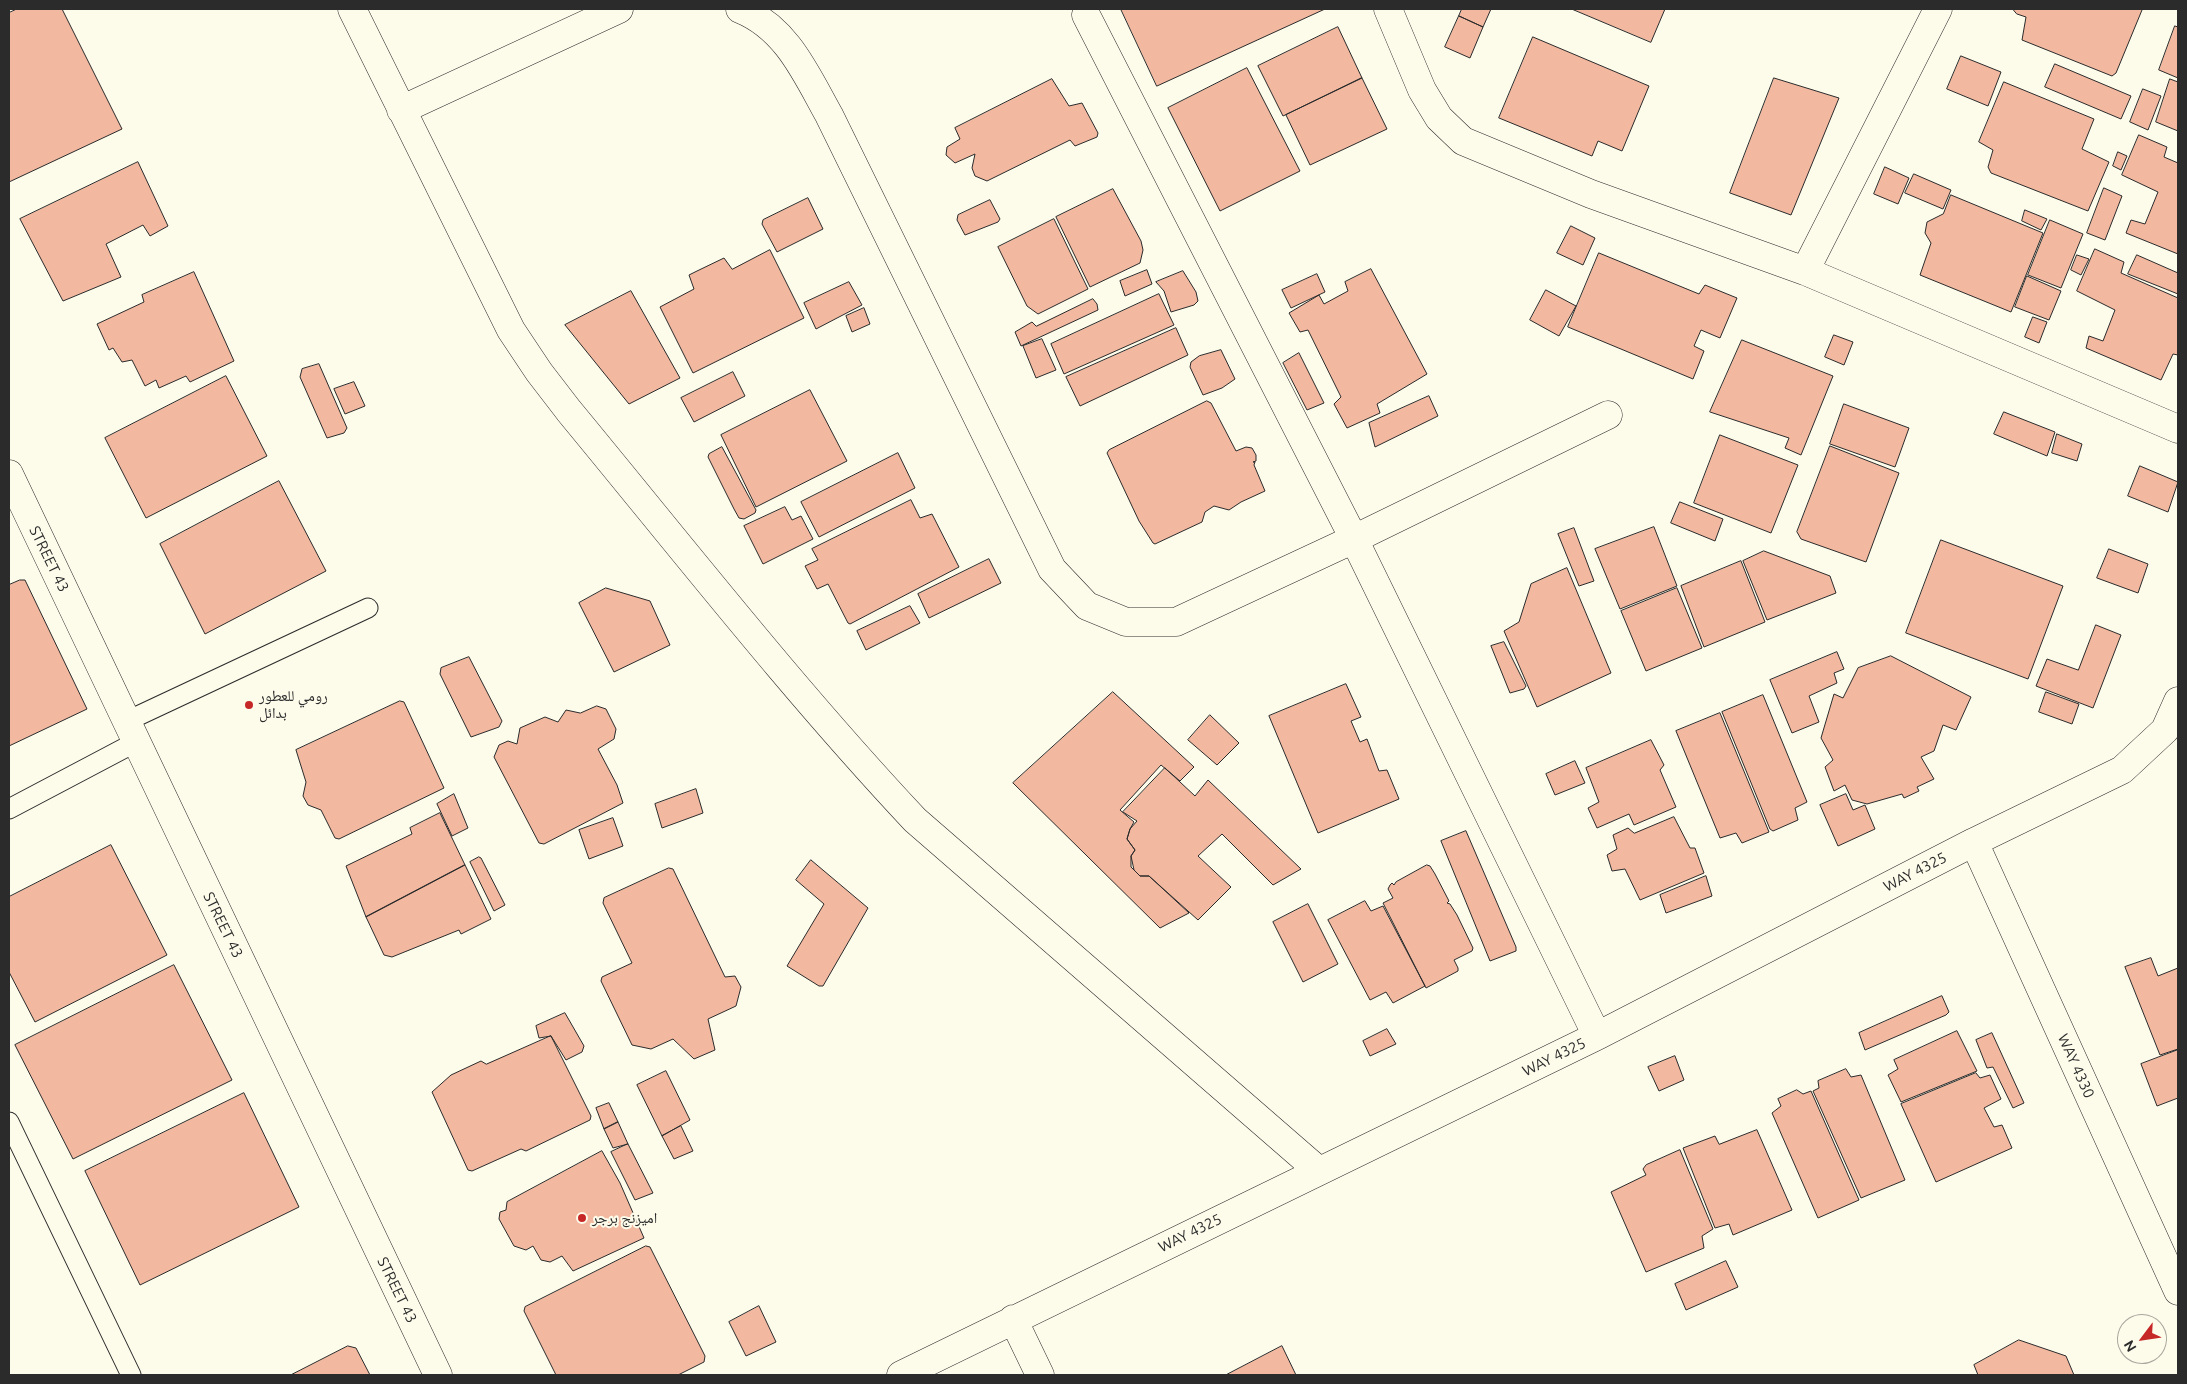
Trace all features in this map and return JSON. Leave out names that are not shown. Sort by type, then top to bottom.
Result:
[{"type":"street","points":[[352,9],[511,330],[539,372],[851,750],[915,820],[1320,1171]]},
{"type":"street","points":[[401,110],[620,9]]},
{"type":"street","points":[[740,9],[775,30],[792,49],[829,115],[1052,569],[1087,606],[1126,622],[1176,622],[1354,539],[1608,415]]},
{"type":"street","points":[[1388,9],[1422,90],[1439,118],[1463,141],[1591,194],[1805,271],[2178,429]]},
{"type":"street","points":[[1805,271],[1938,9]]},
{"type":"street","points":[[1086,15],[1354,539],[1597,1036]]},
{"type":"street","name":"STREET 43","points":[[9,474],[438,1375]]},
{"type":"street","name":"WAY 4325","points":[[900,1375],[1597,1036],[1974,842],[2122,770],[2165,730],[2178,701]]},
{"type":"street","name":"WAY 4330","points":[[1974,842],[2178,1291]]},
{"type":"street","points":[[1013,1319],[1040,1375]]},
{"type":"lane","points":[[9,808],[131,732],[368,608]]},
{"type":"lane","points":[[9,1122],[131,1375]]},
{"type":"building","points":[[17,9],[62,9],[122,129],[9,182],[9,13]]},
{"type":"building","points":[[1121,9],[1325,9],[1157,86]]},
{"type":"building","points":[[1462,9],[1491,9],[1483,27],[1459,16]]},
{"type":"building","points":[[1572,9],[1665,9],[1651,42]]},
{"type":"building","points":[[2013,9],[2142,10],[2116,73],[2112,76],[2022,40],[2026,17],[2017,14]]},
{"type":"building","points":[[1459,16],[1483,27],[1470,58],[1445,47]]},
{"type":"building","points":[[2175,26],[2178,27],[2178,78],[2159,70]]},
{"type":"building","points":[[1338,27],[1362,78],[1283,116],[1258,66]]},
{"type":"building","points":[[1533,37],[1649,86],[1622,151],[1598,141],[1592,156],[1499,118]]},
{"type":"building","points":[[1961,56],[2001,72],[1988,106],[1947,89]]},
{"type":"building","points":[[2055,64],[2131,96],[2121,119],[2045,87]]},
{"type":"building","points":[[1247,68],[1300,171],[1220,211],[1168,108]]},
{"type":"building","points":[[1362,78],[1387,129],[1310,165],[1286,115]]},
{"type":"building","points":[[1774,78],[1839,98],[1791,215],[1730,193]]},
{"type":"building","points":[[1052,79],[1069,106],[1082,103],[1098,133],[1097,137],[1075,146],[1070,140],[987,181],[975,176],[972,168],[975,154],[955,163],[946,155],[947,147],[960,139],[955,128]]},
{"type":"building","points":[[2170,79],[2178,82],[2178,131],[2156,122]]},
{"type":"building","points":[[2004,82],[2094,119],[2082,149],[2109,162],[2088,211],[1991,173],[1988,167],[1993,150],[1979,142]]},
{"type":"building","points":[[2143,89],[2161,96],[2148,130],[2130,122]]},
{"type":"building","points":[[2139,135],[2167,147],[2164,157],[2178,163],[2178,254],[2126,233],[2131,220],[2145,224],[2158,192],[2122,175]]},
{"type":"building","points":[[2118,152],[2127,156],[2121,170],[2113,166]]},
{"type":"building","points":[[138,162],[168,226],[150,236],[143,225],[106,244],[121,277],[63,301],[20,219]]},
{"type":"building","points":[[1885,167],[1909,178],[1898,204],[1874,194]]},
{"type":"building","points":[[1914,174],[1951,190],[1943,209],[1905,193]]},
{"type":"building","points":[[2104,188],[2122,196],[2105,240],[2087,233]]},
{"type":"building","points":[[1113,189],[1141,241],[1143,250],[1140,263],[1090,287],[1056,217]]},
{"type":"building","points":[[1951,195],[2043,233],[2011,312],[1920,275],[1931,243],[1925,233],[1927,222],[1943,214]]},
{"type":"building","points":[[808,198],[823,229],[777,252],[762,224],[763,220]]},
{"type":"building","points":[[990,200],[1000,219],[998,222],[965,235],[957,220],[958,215]]},
{"type":"building","points":[[2025,210],[2047,219],[2041,230],[2022,221]]},
{"type":"building","points":[[1054,219],[1088,289],[1038,314],[1027,306],[998,247]]},
{"type":"building","points":[[2050,220],[2083,234],[2061,288],[2028,275]]},
{"type":"building","points":[[1571,226],[1595,238],[1583,265],[1557,253]]},
{"type":"building","points":[[2095,249],[2124,262],[2121,273],[2178,298],[2178,355],[2173,354],[2161,380],[2086,348],[2089,336],[2103,341],[2115,310],[2077,291]]},
{"type":"building","points":[[770,250],[804,318],[693,373],[660,307],[694,289],[689,275],[724,258],[732,269]]},
{"type":"building","points":[[1599,253],[1699,294],[1705,285],[1737,298],[1720,338],[1701,330],[1694,346],[1704,351],[1693,379],[1568,327]]},
{"type":"building","points":[[2077,255],[2089,259],[2081,275],[2071,270]]},
{"type":"building","points":[[2137,255],[2178,273],[2178,294],[2128,274]]},
{"type":"building","points":[[1371,269],[1427,374],[1377,404],[1380,413],[1347,428],[1334,404],[1341,397],[1308,330],[1300,332],[1289,313],[1319,295],[1324,304],[1348,291],[1345,282]]},
{"type":"building","points":[[1147,270],[1152,284],[1125,296],[1120,281]]},
{"type":"building","points":[[1183,271],[1196,292],[1198,301],[1194,305],[1171,312],[1164,291],[1156,282]]},
{"type":"building","points":[[194,272],[234,361],[190,382],[186,376],[159,388],[156,380],[145,386],[132,360],[122,362],[113,348],[109,350],[97,324],[144,302],[142,295]]},
{"type":"building","points":[[1317,274],[1325,292],[1291,308],[1282,290]]},
{"type":"building","points":[[2027,276],[2061,291],[2049,320],[2015,307]]},
{"type":"building","points":[[849,282],[862,305],[816,329],[804,303]]},
{"type":"building","points":[[1546,290],[1576,306],[1559,336],[1530,320]]},
{"type":"building","points":[[631,291],[680,378],[629,404],[565,325]]},
{"type":"building","points":[[1159,294],[1174,325],[1064,374],[1051,344]]},
{"type":"building","points":[[1093,299],[1097,304],[1098,310],[1021,346],[1015,332],[1032,322],[1036,326]]},
{"type":"building","points":[[864,308],[870,324],[852,332],[846,316]]},
{"type":"building","points":[[2033,317],[2047,322],[2039,343],[2025,337]]},
{"type":"building","points":[[1176,328],[1188,355],[1080,406],[1066,377]]},
{"type":"building","points":[[1834,335],[1853,342],[1844,365],[1825,357]]},
{"type":"building","points":[[1042,339],[1056,370],[1036,378],[1023,346]]},
{"type":"building","points":[[1742,340],[1833,376],[1801,455],[1785,448],[1789,438],[1710,412]]},
{"type":"building","points":[[1221,350],[1235,379],[1222,388],[1203,395],[1190,367],[1191,362],[1199,356]]},
{"type":"building","points":[[1299,353],[1324,403],[1307,410],[1283,363]]},
{"type":"building","points":[[319,364],[347,428],[344,433],[327,438],[300,377],[302,369]]},
{"type":"building","points":[[733,372],[745,396],[694,422],[681,398]]},
{"type":"building","points":[[226,376],[267,456],[146,518],[105,438]]},
{"type":"building","points":[[354,382],[365,406],[345,414],[334,389]]},
{"type":"building","points":[[810,390],[847,461],[756,507],[721,435]]},
{"type":"building","points":[[1429,396],[1438,416],[1375,447],[1369,423]]},
{"type":"building","points":[[1207,401],[1211,403],[1236,451],[1246,447],[1252,448],[1256,455],[1256,461],[1253,462],[1255,462],[1254,465],[1265,491],[1229,510],[1214,506],[1205,512],[1202,522],[1155,544],[1139,521],[1107,453],[1109,450]]},
{"type":"building","points":[[1844,404],[1909,428],[1895,467],[1830,444]]},
{"type":"building","points":[[2004,412],[2055,432],[2047,456],[1994,434]]},
{"type":"building","points":[[2057,434],[2082,444],[2077,461],[2052,453]]},
{"type":"building","points":[[1720,435],[1798,465],[1771,533],[1694,503]]},
{"type":"building","points":[[1830,446],[1899,473],[1866,562],[1801,539],[1797,532]]},
{"type":"building","points":[[722,447],[756,510],[755,513],[744,519],[739,518],[708,457],[709,454]]},
{"type":"building","points":[[898,453],[915,488],[819,537],[801,502]]},
{"type":"building","points":[[2140,466],[2178,482],[2168,512],[2128,496]]},
{"type":"building","points":[[279,481],[326,571],[205,634],[160,544]]},
{"type":"building","points":[[911,500],[920,518],[932,514],[959,567],[850,624],[848,623],[828,584],[817,589],[805,566],[818,560],[812,549]]},
{"type":"building","points":[[1680,502],[1723,519],[1715,541],[1671,523]]},
{"type":"building","points":[[785,507],[792,520],[801,516],[813,539],[763,564],[744,526]]},
{"type":"building","points":[[1654,527],[1677,586],[1620,609],[1595,549]]},
{"type":"building","points":[[1574,528],[1594,581],[1579,586],[1558,534]]},
{"type":"building","points":[[1941,540],[2063,586],[2028,679],[1906,633]]},
{"type":"building","points":[[2109,549],[2148,564],[2138,593],[2097,578]]},
{"type":"building","points":[[1764,551],[1830,576],[1836,593],[1767,620],[1743,561]]},
{"type":"building","points":[[989,559],[1001,583],[929,618],[918,594]]},
{"type":"building","points":[[1741,561],[1765,622],[1704,647],[1681,586]]},
{"type":"building","points":[[1567,568],[1611,673],[1537,707],[1504,631],[1519,622],[1531,584]]},
{"type":"building","points":[[25,580],[87,709],[9,746],[9,585]]},
{"type":"building","points":[[606,588],[650,601],[670,645],[614,672],[579,603]]},
{"type":"building","points":[[1677,588],[1702,648],[1646,671],[1621,611]]},
{"type":"building","points":[[910,606],[920,623],[866,650],[857,631]]},
{"type":"building","points":[[2096,625],[2121,635],[2093,708],[2036,686],[2047,659],[2078,670]]},
{"type":"building","points":[[1504,642],[1526,686],[1524,689],[1510,693],[1491,646]]},
{"type":"building","points":[[1837,652],[1844,669],[1834,673],[1837,683],[1809,696],[1819,722],[1792,733],[1770,680]]},
{"type":"building","points":[[1891,656],[1971,697],[1956,730],[1943,725],[1934,751],[1921,757],[1934,779],[1917,787],[1919,791],[1904,798],[1902,794],[1867,804],[1852,800],[1845,785],[1834,791],[1825,767],[1833,760],[1821,738],[1834,694],[1843,698],[1858,668]]},
{"type":"building","points":[[469,657],[502,721],[499,727],[471,737],[440,674],[441,668]]},
{"type":"building","points":[[1346,684],[1361,717],[1351,721],[1360,742],[1367,739],[1379,771],[1387,770],[1399,799],[1318,833],[1269,716]]},
{"type":"building","points":[[1113,692],[1194,767],[1180,781],[1161,765],[1120,810],[1134,822],[1127,839],[1135,850],[1131,856],[1131,867],[1140,876],[1149,876],[1189,913],[1160,928],[1013,783]]},
{"type":"building","points":[[2046,692],[2079,704],[2072,724],[2039,712]]},
{"type":"building","points":[[1763,695],[1807,802],[1795,808],[1798,820],[1773,831],[1770,829],[1722,712]]},
{"type":"building","points":[[400,701],[404,702],[444,788],[339,839],[335,838],[321,810],[308,805],[303,796],[306,782],[296,750]]},
{"type":"building","points":[[597,706],[606,709],[616,729],[614,739],[598,749],[617,785],[623,803],[544,844],[539,843],[494,757],[499,745],[508,741],[517,744],[520,728],[545,717],[558,722],[566,710],[580,713]]},
{"type":"building","points":[[1720,713],[1769,832],[1742,843],[1736,833],[1720,838],[1676,731]]},
{"type":"building","points":[[1210,715],[1239,743],[1217,765],[1188,740]]},
{"type":"building","points":[[1651,740],[1664,765],[1660,770],[1676,807],[1634,825],[1629,814],[1597,828],[1588,808],[1599,802],[1586,768]]},
{"type":"building","points":[[1575,761],[1585,783],[1555,795],[1546,774]]},
{"type":"building","points":[[1165,768],[1195,796],[1208,780],[1301,869],[1273,885],[1222,834],[1198,856],[1231,887],[1198,920],[1149,876],[1140,876],[1134,870],[1131,856],[1135,850],[1127,839],[1130,829],[1137,821],[1123,812]]},
{"type":"building","points":[[696,789],[703,813],[662,828],[655,804]]},
{"type":"building","points":[[454,794],[468,828],[452,836],[437,804]]},
{"type":"building","points":[[1846,794],[1853,810],[1865,805],[1875,829],[1838,846],[1820,805]]},
{"type":"building","points":[[440,813],[465,865],[366,917],[346,866],[412,834],[410,828]]},
{"type":"building","points":[[1674,817],[1690,848],[1695,848],[1704,873],[1640,900],[1625,869],[1612,871],[1607,855],[1617,849],[1613,835],[1628,828],[1634,833]]},
{"type":"building","points":[[613,818],[623,846],[589,859],[579,830]]},
{"type":"building","points":[[1466,831],[1516,947],[1516,951],[1490,961],[1441,841]]},
{"type":"building","points":[[111,845],[167,955],[35,1022],[9,972],[9,897]]},
{"type":"building","points":[[479,857],[505,905],[494,911],[470,862]]},
{"type":"building","points":[[811,860],[868,908],[823,986],[819,986],[787,966],[824,904],[796,880]]},
{"type":"building","points":[[465,865],[491,919],[461,934],[459,930],[392,957],[384,955],[366,917]]},
{"type":"building","points":[[1427,865],[1430,866],[1435,874],[1449,901],[1447,903],[1450,904],[1457,915],[1473,948],[1472,951],[1454,960],[1458,971],[1426,988],[1383,903],[1393,898],[1388,889],[1392,883],[1394,885],[1396,882]]},
{"type":"building","points":[[669,868],[673,869],[725,977],[735,976],[741,987],[736,1006],[708,1019],[715,1050],[694,1059],[673,1039],[651,1049],[632,1045],[601,981],[602,977],[632,963],[603,903],[604,898]]},
{"type":"building","points":[[1706,876],[1712,896],[1666,913],[1660,895]]},
{"type":"building","points":[[1365,901],[1371,911],[1383,906],[1425,986],[1393,1003],[1386,992],[1370,1000],[1328,920]]},
{"type":"building","points":[[1308,904],[1338,964],[1303,982],[1273,922]]},
{"type":"building","points":[[2151,958],[2158,976],[2178,968],[2178,1049],[2160,1055],[2125,967]]},
{"type":"building","points":[[174,965],[232,1080],[73,1159],[15,1045]]},
{"type":"building","points":[[1942,996],[1949,1012],[1946,1015],[1865,1050],[1859,1033]]},
{"type":"building","points":[[565,1013],[584,1046],[582,1052],[566,1060],[551,1036],[539,1038],[536,1026]]},
{"type":"building","points":[[1387,1029],[1396,1044],[1370,1056],[1363,1041]]},
{"type":"building","points":[[1957,1031],[1977,1071],[1901,1102],[1888,1075],[1898,1069],[1894,1060]]},
{"type":"building","points":[[1992,1033],[2024,1103],[2013,1108],[1993,1067],[1987,1068],[1976,1040]]},
{"type":"building","points":[[551,1036],[591,1116],[590,1120],[526,1151],[521,1149],[472,1171],[468,1170],[432,1092],[451,1075],[481,1061],[486,1064]]},
{"type":"building","points":[[2178,1050],[2178,1098],[2157,1106],[2141,1064]]},
{"type":"building","points":[[1675,1056],[1684,1080],[1659,1091],[1648,1067]]},
{"type":"building","points":[[1846,1069],[1851,1077],[1861,1075],[1905,1180],[1861,1198],[1813,1091],[1819,1088],[1818,1081]]},
{"type":"building","points":[[666,1071],[690,1120],[662,1136],[637,1085]]},
{"type":"building","points":[[1976,1073],[1980,1078],[1990,1075],[2001,1099],[1984,1108],[1994,1127],[2002,1125],[2012,1148],[1936,1182],[1901,1104]]},
{"type":"building","points":[[1797,1090],[1803,1094],[1811,1091],[1859,1200],[1818,1218],[1772,1113],[1781,1106],[1778,1099]]},
{"type":"building","points":[[244,1093],[299,1207],[140,1285],[85,1171]]},
{"type":"building","points":[[609,1103],[618,1122],[604,1129],[596,1108]]},
{"type":"building","points":[[618,1122],[628,1144],[613,1148],[604,1129]]},
{"type":"building","points":[[681,1126],[693,1151],[674,1159],[662,1136]]},
{"type":"building","points":[[1757,1130],[1792,1210],[1733,1235],[1729,1224],[1715,1228],[1683,1148],[1715,1136],[1719,1144]]},
{"type":"building","points":[[628,1144],[653,1193],[635,1200],[611,1152]]},
{"type":"building","points":[[1680,1150],[1713,1229],[1702,1236],[1704,1248],[1646,1272],[1611,1192],[1646,1175],[1643,1169],[1646,1165]]},
{"type":"building","points":[[602,1151],[620,1183],[644,1238],[573,1271],[562,1256],[550,1262],[541,1260],[533,1246],[526,1250],[514,1246],[499,1219],[500,1212],[506,1210],[507,1202]]},
{"type":"building","points":[[646,1246],[650,1247],[705,1356],[704,1362],[678,1375],[556,1375],[524,1311],[525,1307]]},
{"type":"building","points":[[1726,1261],[1738,1287],[1686,1310],[1675,1284]]},
{"type":"building","points":[[759,1306],[776,1342],[746,1356],[729,1322]]},
{"type":"building","points":[[2019,1340],[2066,1356],[2074,1375],[1978,1375],[1974,1365]]},
{"type":"building","points":[[348,1346],[356,1348],[370,1375],[291,1375]]},
{"type":"building","points":[[1282,1346],[1296,1375],[1226,1375]]},
{"type":"place","name":"رومي للعطور بدائل","points":[[249,705]]},
{"type":"place","name":"اميزنج برجر","points":[[582,1218]]}]
